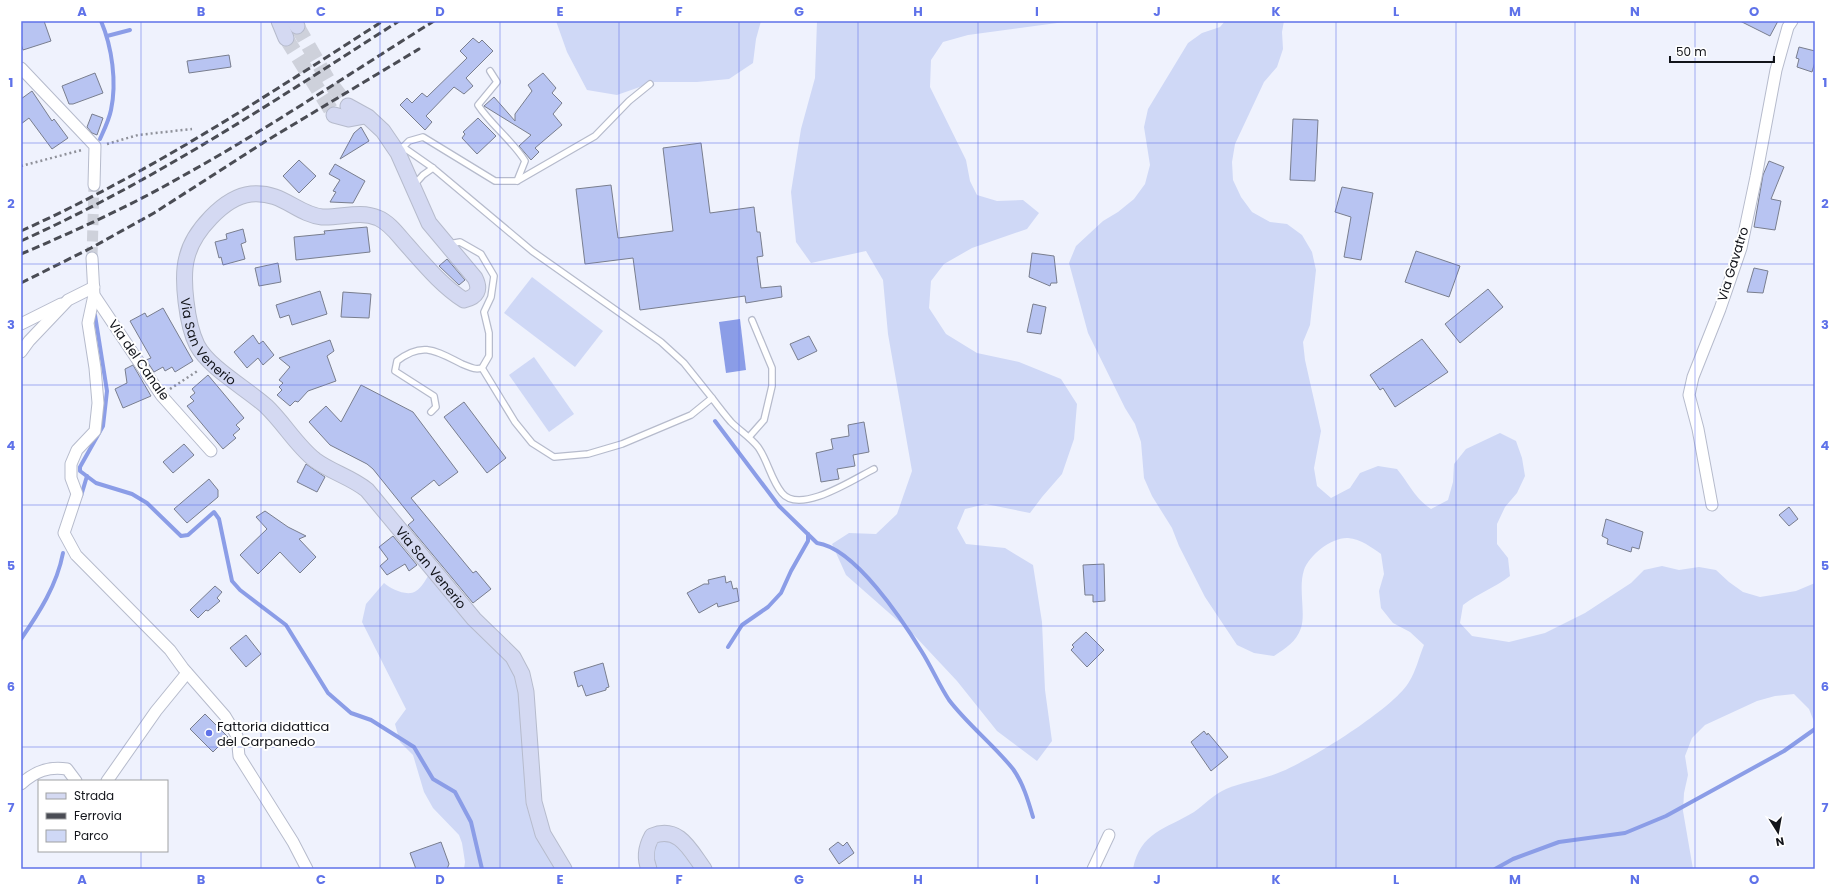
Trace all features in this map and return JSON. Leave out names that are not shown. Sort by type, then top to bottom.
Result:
[{"type":"street","points":[[279,21],[286,38]]},
{"type":"street","name":"Via Gavatro","points":[[1712,505],[1698,429],[1689,395],[1693,377],[1720,309],[1741,248],[1776,70],[1788,27],[1792,21]]},
{"type":"street","points":[[21,68],[95,146],[94,185]]},
{"type":"street","name":"Via San Venerio","points":[[348,106],[365,116],[383,131],[401,150],[413,186],[429,224],[475,278],[478,285],[478,292],[474,298],[464,300],[457,295],[392,229],[376,217],[363,214],[320,217],[305,212],[281,198],[250,194],[235,199],[218,210],[204,227],[187,257],[186,298],[192,335],[204,356],[266,407],[296,442],[316,461],[356,481],[367,490],[474,619],[513,658],[522,674],[526,692],[534,802],[543,834],[564,869]]},
{"type":"street","points":[[334,115],[349,119],[365,116]]},
{"type":"street","points":[[92,258],[94,291],[88,323],[95,368],[98,403],[95,431],[77,450],[71,464],[70,478],[77,494],[64,533],[76,555],[170,650],[187,673],[225,716],[237,736],[239,756],[293,842],[307,869]]},
{"type":"street","points":[[21,324],[68,300],[94,291]]},
{"type":"street","name":"Via del Canale","points":[[94,291],[161,394],[211,451]]},
{"type":"street","points":[[21,352],[29,341],[68,300]]},
{"type":"street","points":[[108,780],[156,711],[187,673]]},
{"type":"street","points":[[21,784],[29,777],[47,768],[67,769],[75,780]]},
{"type":"street","points":[[649,869],[646,859],[648,843],[652,836],[666,832],[679,837],[704,869]]},
{"type":"street","points":[[1094,869],[1109,835]]},
{"type":"lane","points":[[490,71],[497,82],[478,105],[483,113],[517,150],[525,162],[517,180]]},
{"type":"lane","points":[[650,84],[629,101],[595,136],[517,180],[495,181],[422,137],[409,142],[401,150],[433,168],[532,251],[661,342],[684,363],[732,422],[749,436],[759,448],[774,482],[783,495],[793,501],[806,500],[822,495],[874,469]]},
{"type":"lane","points":[[413,186],[423,175],[433,168]]},
{"type":"lane","points":[[431,412],[436,407],[434,396],[395,371],[397,361],[408,352],[424,348],[443,354],[474,370],[482,368],[489,356],[489,333],[484,312],[491,297],[494,276],[481,254],[460,242],[447,244]]},
{"type":"lane","points":[[749,436],[764,420],[772,386],[772,368],[752,320]]},
{"type":"lane","points":[[482,368],[515,422],[532,443],[554,457],[588,454],[622,444],[691,415],[712,398]]},
{"type":"path","points":[[161,394],[211,362]]},
{"type":"green space","points":[[556,21],[761,21],[756,39],[753,63],[729,79],[697,82],[654,82],[617,95],[587,90],[567,52]]},
{"type":"green space","points":[[817,21],[1072,21],[968,35],[943,42],[931,60],[930,87],[966,160],[970,181],[977,195],[997,201],[1023,200],[1039,213],[1027,229],[972,248],[944,264],[931,281],[929,308],[946,334],[977,353],[1019,362],[1061,379],[1077,404],[1074,439],[1062,474],[1030,513],[986,504],[965,509],[957,528],[966,544],[1005,548],[1033,565],[1042,622],[1045,690],[1052,741],[1037,761],[997,731],[957,681],[913,634],[846,575],[832,544],[849,533],[876,534],[897,514],[912,471],[888,334],[883,280],[866,251],[811,263],[796,242],[791,192],[801,129],[815,78]]},
{"type":"green space","points":[[1225,21],[1284,21],[1282,32],[1283,49],[1277,67],[1264,82],[1235,144],[1232,162],[1233,180],[1241,197],[1252,212],[1270,222],[1287,224],[1302,235],[1312,252],[1316,270],[1310,325],[1303,342],[1305,360],[1321,431],[1314,468],[1317,486],[1331,498],[1350,488],[1360,473],[1378,466],[1397,469],[1416,495],[1431,509],[1448,500],[1453,482],[1454,464],[1466,449],[1500,433],[1516,441],[1522,458],[1525,476],[1517,493],[1505,507],[1497,524],[1497,544],[1508,558],[1510,576],[1463,605],[1460,623],[1472,636],[1509,642],[1545,633],[1585,613],[1631,583],[1644,570],[1662,566],[1679,570],[1699,567],[1716,570],[1743,592],[1760,597],[1796,591],[1815,583],[1815,724],[1809,709],[1794,694],[1775,696],[1757,701],[1705,725],[1692,738],[1685,756],[1688,775],[1684,793],[1683,811],[1693,869],[1133,869],[1136,857],[1142,847],[1148,839],[1156,833],[1194,812],[1226,789],[1272,775],[1309,758],[1349,733],[1386,706],[1409,682],[1416,669],[1424,645],[1410,632],[1393,623],[1381,608],[1379,591],[1384,574],[1381,554],[1362,542],[1342,538],[1328,544],[1316,553],[1304,570],[1302,577],[1303,615],[1301,628],[1290,644],[1274,656],[1254,653],[1237,645],[1205,597],[1179,546],[1172,528],[1152,496],[1144,478],[1141,442],[1135,424],[1125,408],[1088,333],[1069,263],[1076,246],[1103,221],[1118,212],[1134,199],[1145,184],[1150,165],[1144,127],[1148,109],[1188,43],[1202,33],[1220,27]]},
{"type":"green space","points":[[532,277],[603,331],[575,367],[504,313]]},
{"type":"green space","points":[[534,357],[574,414],[549,432],[509,375]]},
{"type":"green space","points":[[428,576],[469,624],[507,662],[515,677],[519,693],[526,804],[536,837],[556,869],[464,869],[465,862],[459,835],[433,808],[424,792],[413,755],[400,742],[395,724],[406,709],[362,622],[366,604],[384,583],[399,592],[412,593],[420,588]]},
{"type":"green space","points":[[666,840],[674,843],[695,869],[657,869],[654,852],[657,842]]},
{"type":"water","points":[[740,319],[746,370],[726,373],[719,322]]},
{"type":"building","points":[[21,21],[44,21],[51,41],[23,50],[21,44]]},
{"type":"building","points":[[1740,21],[1778,21],[1770,36]]},
{"type":"building","points":[[473,38],[479,43],[482,40],[493,51],[466,78],[473,86],[464,94],[454,87],[426,116],[432,122],[425,130],[400,105],[407,98],[412,103],[422,93],[427,97],[467,58],[460,51]]},
{"type":"building","points":[[1799,47],[1815,51],[1815,62],[1812,72],[1797,67],[1799,59],[1796,58]]},
{"type":"building","points":[[229,55],[231,67],[189,73],[187,61]]},
{"type":"building","points":[[95,73],[103,93],[73,104],[69,104],[62,86]]},
{"type":"building","points":[[543,73],[556,88],[552,93],[562,103],[553,114],[562,125],[535,148],[539,152],[531,160],[519,146],[531,135],[484,106],[494,97],[515,121],[515,114],[532,91],[528,85]]},
{"type":"building","points":[[32,91],[52,121],[54,119],[68,138],[52,149],[29,118],[21,124],[21,99]]},
{"type":"building","points":[[92,114],[103,118],[97,135],[92,133],[87,127]]},
{"type":"building","points":[[478,118],[496,136],[477,154],[462,138],[465,134],[463,132]]},
{"type":"building","points":[[1293,119],[1318,120],[1315,181],[1290,180]]},
{"type":"building","points":[[361,127],[369,141],[340,159],[354,133]]},
{"type":"building","points":[[701,143],[710,213],[754,207],[757,232],[760,232],[763,256],[757,257],[761,288],[781,286],[782,297],[746,303],[745,296],[640,310],[633,258],[585,264],[576,189],[611,185],[618,238],[673,231],[663,148]]},
{"type":"building","points":[[299,160],[316,176],[299,193],[283,176]]},
{"type":"building","points":[[1769,161],[1784,167],[1771,199],[1781,201],[1775,230],[1754,227],[1763,175]]},
{"type":"building","points":[[335,164],[365,181],[353,203],[330,202],[336,192],[333,191],[340,180],[329,174]]},
{"type":"building","points":[[1342,187],[1373,193],[1361,260],[1344,257],[1351,217],[1335,212]]},
{"type":"building","points":[[367,227],[370,252],[296,260],[294,237],[325,234],[324,231]]},
{"type":"building","points":[[243,229],[246,242],[241,244],[245,259],[223,265],[221,257],[219,258],[215,242],[227,239],[226,234]]},
{"type":"building","points":[[1416,251],[1460,266],[1449,297],[1405,282]]},
{"type":"building","points":[[1032,253],[1054,256],[1057,283],[1051,283],[1050,286],[1029,277]]},
{"type":"building","points":[[447,259],[465,280],[459,285],[439,266]]},
{"type":"building","points":[[278,263],[281,282],[259,286],[255,268]]},
{"type":"building","points":[[1754,268],[1768,271],[1763,293],[1747,292]]},
{"type":"building","points":[[1488,289],[1503,307],[1460,343],[1445,324]]},
{"type":"building","points":[[320,291],[327,314],[292,325],[289,315],[280,318],[276,305]]},
{"type":"building","points":[[343,292],[371,294],[369,318],[341,317]]},
{"type":"building","points":[[1033,304],[1046,307],[1041,334],[1027,332]]},
{"type":"building","points":[[163,308],[193,361],[175,372],[172,367],[165,371],[163,367],[154,372],[146,360],[151,358],[130,321],[145,313],[147,317]]},
{"type":"building","points":[[253,335],[259,344],[263,341],[274,355],[263,365],[258,358],[247,368],[234,352]]},
{"type":"building","points":[[809,336],[817,351],[798,360],[790,344]]},
{"type":"building","points":[[1422,339],[1448,372],[1395,407],[1383,388],[1380,390],[1370,375]]},
{"type":"building","points":[[330,340],[334,351],[327,356],[336,381],[308,391],[298,402],[295,401],[290,406],[277,395],[282,390],[279,387],[283,383],[279,380],[290,367],[279,358]]},
{"type":"building","points":[[133,365],[151,396],[123,408],[115,389],[127,383],[125,369]]},
{"type":"building","points":[[208,375],[244,418],[236,425],[240,429],[233,435],[236,438],[223,449],[187,406],[194,401],[190,397],[195,393],[192,389]]},
{"type":"building","points":[[361,385],[413,412],[458,472],[439,486],[434,480],[411,498],[473,573],[476,571],[491,589],[473,603],[408,525],[414,520],[373,469],[367,464],[330,445],[309,422],[326,406],[341,422]]},
{"type":"building","points":[[464,402],[506,458],[487,473],[444,417]]},
{"type":"building","points":[[864,422],[869,452],[853,455],[855,466],[837,469],[839,479],[821,482],[816,453],[833,449],[831,439],[849,436],[848,425]]},
{"type":"building","points":[[184,444],[194,455],[173,473],[163,462]]},
{"type":"building","points":[[306,464],[325,477],[317,492],[297,482]]},
{"type":"building","points":[[209,479],[218,490],[218,497],[187,523],[174,509]]},
{"type":"building","points":[[1789,507],[1798,519],[1789,526],[1779,515]]},
{"type":"building","points":[[265,511],[288,527],[306,536],[299,539],[316,557],[300,573],[280,552],[258,574],[240,555],[267,529],[256,517]]},
{"type":"building","points":[[1606,519],[1643,532],[1639,549],[1632,547],[1631,552],[1607,544],[1608,539],[1602,536]]},
{"type":"building","points":[[393,536],[417,565],[409,571],[405,564],[387,575],[380,566],[388,559],[379,547]]},
{"type":"building","points":[[1104,564],[1105,601],[1093,602],[1093,595],[1085,595],[1083,565]]},
{"type":"building","points":[[725,576],[726,583],[731,581],[733,589],[737,588],[739,601],[718,607],[717,603],[699,613],[687,593],[704,584],[709,584],[708,580]]},
{"type":"building","points":[[215,586],[222,592],[217,598],[220,601],[208,611],[206,610],[198,618],[190,610]]},
{"type":"building","points":[[1086,632],[1104,650],[1087,667],[1071,650],[1074,647],[1072,645]]},
{"type":"building","points":[[246,635],[261,654],[246,667],[230,648]]},
{"type":"building","points":[[603,663],[609,687],[606,688],[606,690],[586,696],[582,685],[578,687],[574,672]]},
{"type":"building","name":"Fattoria didattica del Carpanedo","points":[[205,714],[228,737],[213,752],[190,729]]},
{"type":"building","points":[[1204,731],[1207,735],[1208,733],[1228,757],[1211,771],[1191,742]]},
{"type":"building","points":[[441,842],[449,864],[447,869],[416,869],[410,853]]},
{"type":"building","points":[[838,842],[843,846],[847,842],[854,853],[839,864],[829,849]]},
{"type":"waterway","points":[[100,139],[110,114],[114,88],[111,53],[101,21]]},
{"type":"waterway","points":[[107,36],[130,30]]},
{"type":"waterway","points":[[95,315],[107,391],[103,426],[80,467],[80,471],[96,483],[132,494],[147,503],[181,536],[188,535],[214,512],[219,519],[232,581],[240,590],[286,625],[328,693],[351,713],[371,720],[414,747],[433,779],[455,792],[471,822],[482,869]]},
{"type":"waterway","points":[[715,421],[779,506],[817,543],[832,548],[847,558],[877,588],[914,639],[949,700],[1017,774],[1033,817]]},
{"type":"waterway","points":[[81,496],[87,476]]},
{"type":"waterway","points":[[728,647],[742,625],[768,607],[781,593],[791,571],[808,541],[808,534]]},
{"type":"waterway","points":[[21,639],[41,609],[52,587],[63,553]]},
{"type":"waterway","points":[[1495,869],[1513,859],[1559,842],[1625,833],[1666,816],[1784,751],[1815,729]]},
{"type":"tunnel","points":[[297,26],[328,80],[348,106]]},
{"type":"tunnel","points":[[286,38],[334,115]]},
{"type":"tunnel","points":[[92,258],[94,185]]},
{"type":"railway","points":[[21,231],[115,185],[206,133],[383,21]]},
{"type":"railway","points":[[21,241],[70,218],[167,166],[260,110],[399,21]]},
{"type":"railway","points":[[21,254],[140,199],[211,160],[276,121],[434,21]]},
{"type":"railway","points":[[21,283],[91,248],[154,213],[266,141],[419,49],[417,50]]},
{"type":"place","name":"Fattoria didattica del Carpanedo","points":[[209,733]]}]
